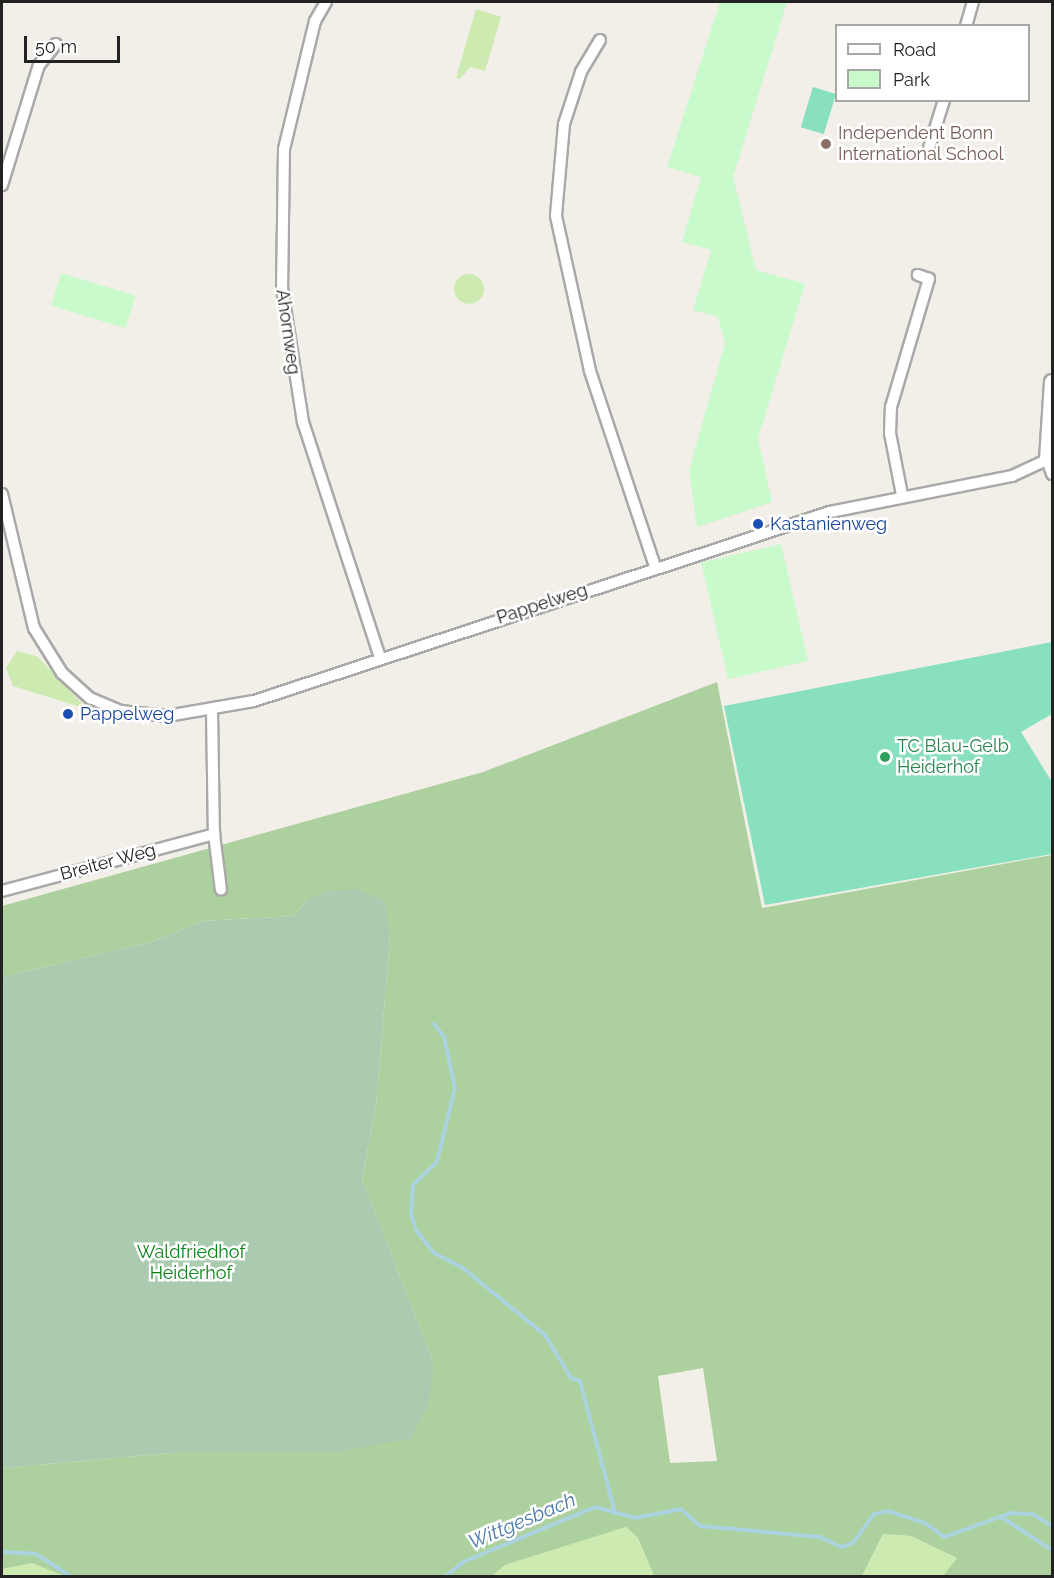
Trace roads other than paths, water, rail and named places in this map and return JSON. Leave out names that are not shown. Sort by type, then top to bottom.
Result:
[{"type":"street","name":"Ahornweg","points":[[326,2],[315,21],[284,149],[282,288],[303,422],[380,658]]},
{"type":"street","points":[[967,24],[974,2]]},
{"type":"street","points":[[600,40],[581,72],[564,124],[556,216],[590,371],[655,566]]},
{"type":"street","points":[[2,185],[39,65],[56,44]]},
{"type":"street","points":[[929,148],[943,102]]},
{"type":"street","points":[[902,495],[890,433],[891,407],[929,279],[918,275]]},
{"type":"street","points":[[1053,382],[1050,461],[1053,474]]},
{"type":"street","name":"Pappelweg","points":[[2,494],[34,628],[62,673],[90,698],[121,711],[168,716],[212,711],[784,525],[902,495],[1012,476],[1050,461]]},
{"type":"street","points":[[212,711],[214,834],[221,890]]},
{"type":"street","name":"Breiter Weg","points":[[2,891],[214,834]]},
{"type":"waterway","points":[[434,1024],[444,1037],[455,1088],[437,1162],[413,1185],[411,1214],[416,1230],[434,1253],[463,1268],[545,1335],[571,1378],[580,1381],[615,1513]]},
{"type":"waterway","name":"Wittgesbach","points":[[446,1576],[463,1562],[595,1507],[636,1518],[681,1509],[700,1526],[820,1537],[841,1547],[853,1543],[874,1514],[888,1511],[925,1523],[944,1537],[1011,1513],[1032,1514],[1052,1526]]},
{"type":"waterway","name":"Wittgesbach","points":[[1001,1517],[1052,1550]]},
{"type":"waterway","name":"Wittgesbach","points":[[2,1552],[36,1554],[70,1576]]},
{"type":"place","name":"Independent Bonn International School","points":[[826,144]]},
{"type":"place","name":"Kastanienweg","points":[[758,524]]},
{"type":"place","name":"Pappelweg","points":[[68,714]]},
{"type":"place","name":"TC Blau-Gelb Heiderhof","points":[[885,757]]},
{"type":"park label","name":"Waldfriedhof Heiderhof","points":[[191,1263]]}]
